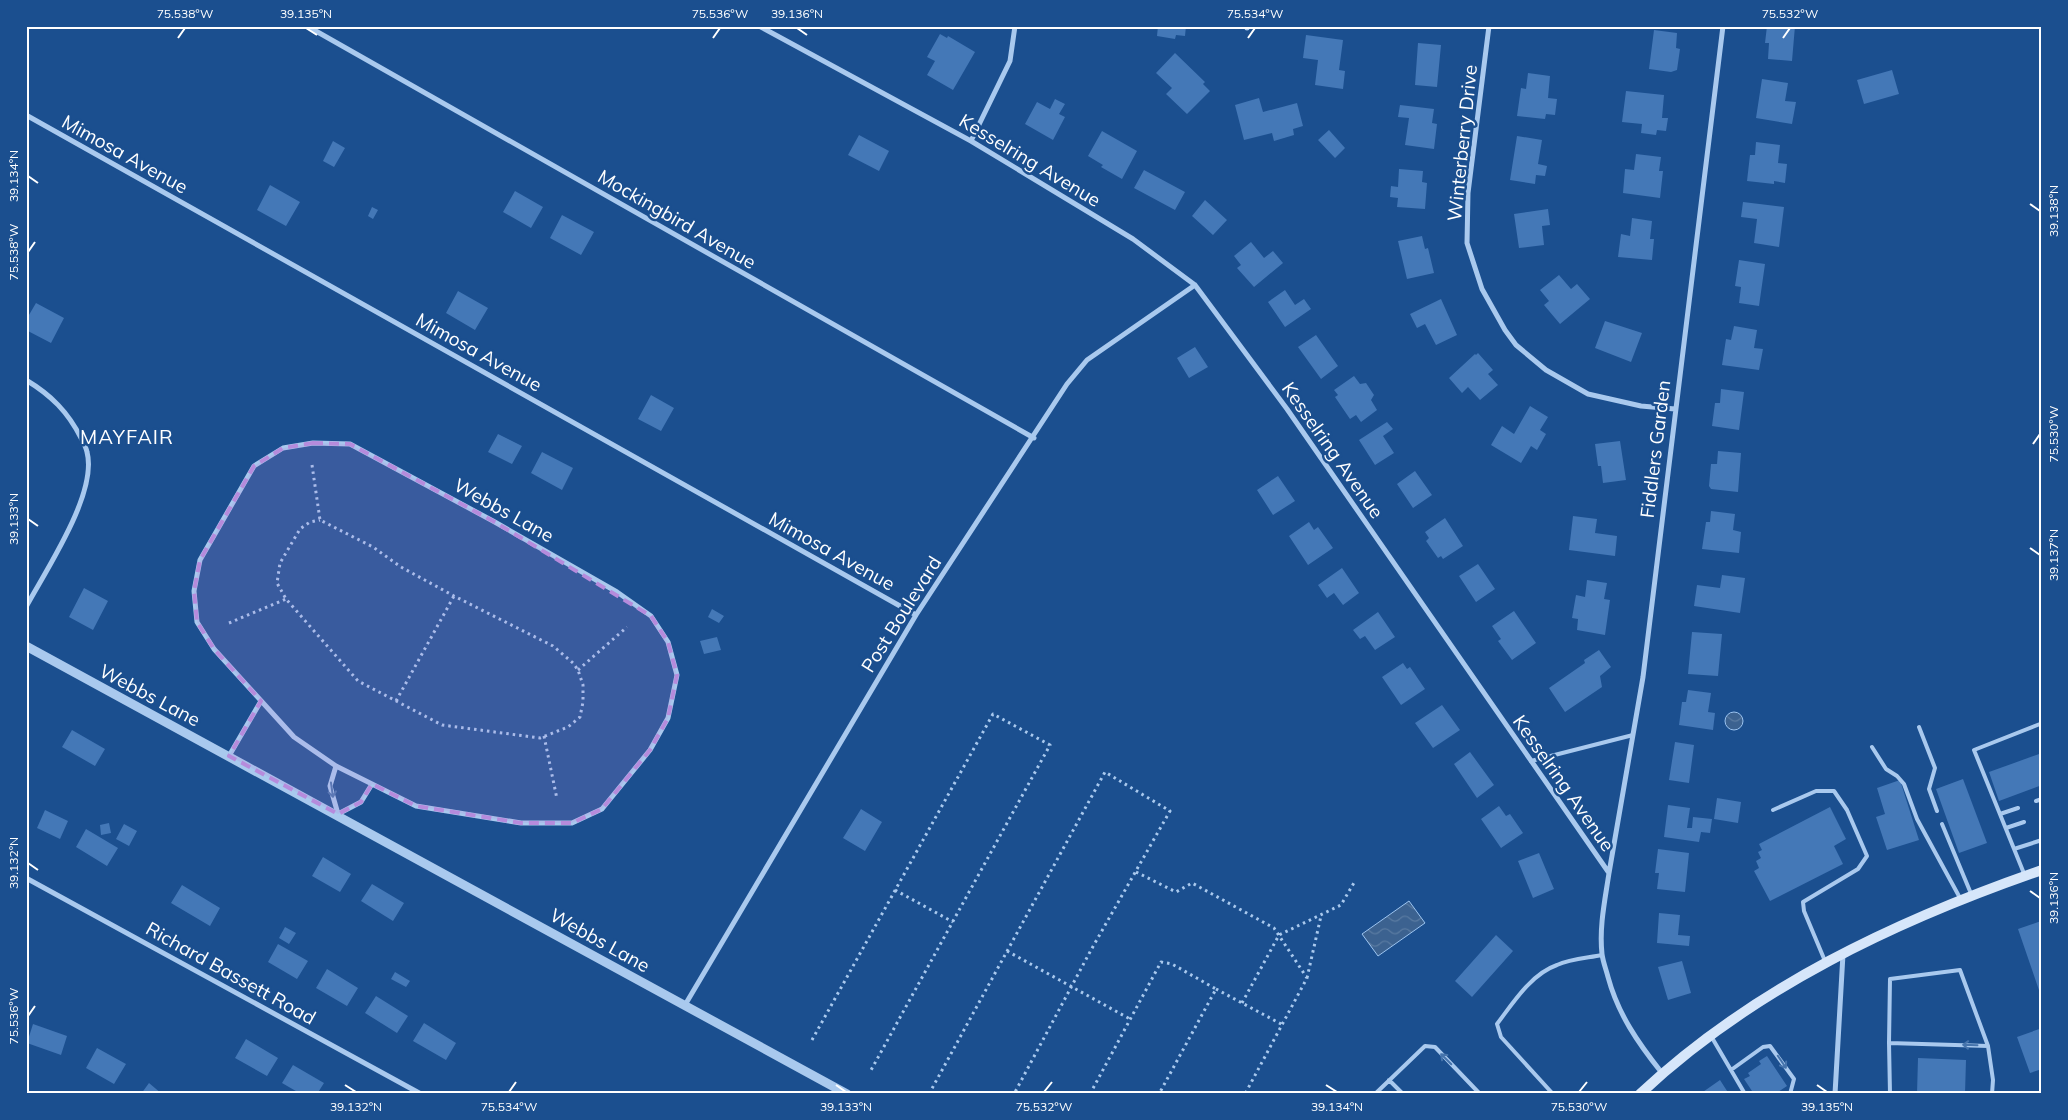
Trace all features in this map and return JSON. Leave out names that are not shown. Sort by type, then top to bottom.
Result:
[{"type":"main road","points":[[1640,1094],[1662,1074],[1711,1036],[1783,987],[1894,928],[1961,900],[2042,870]]},
{"type":"street","name":"Mockingbird Avenue","points":[[307,26],[1034,438]]},
{"type":"street","name":"Kesselring Avenue","points":[[759,26],[971,141],[1132,239],[1195,285],[1287,410],[1609,874],[1602,926],[1602,955],[1610,986],[1624,1020],[1639,1045],[1662,1074]]},
{"type":"street","points":[[971,141],[1010,60],[1015,26]]},
{"type":"street","name":"Winterberry Drive","points":[[1489,26],[1468,193],[1467,243],[1482,289],[1505,330],[1516,345],[1546,370],[1588,394],[1642,406],[1675,409]]},
{"type":"street","name":"Fiddlers Garden","points":[[1609,874],[1643,677],[1723,26]]},
{"type":"street","name":"Mimosa Avenue","points":[[26,115],[916,615]]},
{"type":"street","name":"Post Boulevard","points":[[685,1005],[916,615],[1034,438],[1067,384],[1088,360],[1195,285]]},
{"type":"street","points":[[26,380],[62,406],[88,452],[88,472],[78,511],[26,607]]},
{"type":"street","name":"Webbs Lane","points":[[313,442],[350,444],[493,521],[624,597],[651,616],[668,642],[677,675],[668,718],[650,750],[602,809],[572,822],[521,823],[416,806],[336,766],[294,736],[261,701],[214,649],[197,622],[194,590],[200,560],[254,466],[283,448],[313,442]]},
{"type":"street","name":"Webbs Lane","points":[[26,646],[338,814],[847,1094]]},
{"type":"street","points":[[229,756],[261,701]]},
{"type":"street","points":[[336,766],[330,786],[338,814],[361,802],[372,784]]},
{"type":"street","name":"Richard Bassett Road","points":[[26,878],[421,1094]]},
{"type":"street","points":[[1835,1094],[1844,954]]},
{"type":"lane","points":[[2025,876],[1974,750],[2040,724]]},
{"type":"lane","points":[[1919,726],[1935,768],[1929,789],[1937,811]]},
{"type":"lane","points":[[1531,761],[1633,735]]},
{"type":"lane","points":[[1872,747],[1886,769],[1897,776],[1904,784],[1917,819],[1961,900]]},
{"type":"lane","points":[[1773,810],[1816,791],[1834,791],[1847,810],[1867,856],[1858,869],[1803,902],[1804,911],[1826,964]]},
{"type":"lane","points":[[2036,801],[2042,799]]},
{"type":"lane","points":[[2000,814],[2018,808]]},
{"type":"lane","points":[[2006,828],[2024,822]]},
{"type":"lane","points":[[1942,824],[1972,896]]},
{"type":"lane","points":[[2014,849],[2042,840]]},
{"type":"lane","points":[[1553,1094],[1501,1037],[1497,1024],[1520,994],[1545,970],[1558,964],[1602,955]]},
{"type":"lane","points":[[1890,1094],[1890,979],[1960,970],[1988,1046],[1993,1080],[1992,1094]]},
{"type":"lane","points":[[1711,1036],[1745,1094]]},
{"type":"lane","points":[[1889,1043],[1988,1046]]},
{"type":"lane","points":[[1375,1094],[1425,1046],[1434,1047],[1480,1094]]},
{"type":"lane","points":[[1731,1070],[1763,1047],[1770,1046],[1794,1079],[1790,1094]]},
{"type":"lane","points":[[1388,1080],[1403,1094]]},
{"type":"lane","points":[[2037,1094],[2042,1092]]},
{"type":"path","points":[[312,465],[320,520]]},
{"type":"path","points":[[320,520],[373,547],[401,567],[454,596],[536,636],[573,663],[578,670],[583,685],[583,702],[580,717],[568,727],[540,738],[442,725],[358,681],[286,598],[278,583],[280,563],[300,529],[310,522],[320,520]]},
{"type":"path","points":[[396,701],[454,596]]},
{"type":"path","points":[[230,622],[286,598]]},
{"type":"path","points":[[578,670],[627,627]]},
{"type":"path","points":[[812,1040],[992,714],[1050,745],[870,1072]]},
{"type":"path","points":[[544,736],[557,800]]},
{"type":"path","points":[[929,1094],[1105,772],[1170,811],[1014,1094]]},
{"type":"path","points":[[1136,872],[1176,892],[1192,883],[1274,928],[1307,978]]},
{"type":"path","points":[[1242,1003],[1279,936],[1341,905],[1355,881]]},
{"type":"path","points":[[895,890],[953,922]]},
{"type":"path","points":[[1245,1094],[1307,978],[1321,915]]},
{"type":"path","points":[[1007,951],[1130,1019]]},
{"type":"path","points":[[1090,1094],[1162,962],[1172,964],[1283,1025]]},
{"type":"path","points":[[1159,1094],[1216,989]]},
{"type":"highlighted area","points":[[313,443],[350,444],[493,521],[651,616],[668,642],[677,675],[668,718],[650,750],[602,809],[572,823],[521,823],[416,806],[372,784],[361,802],[338,814],[229,756],[261,701],[214,649],[197,622],[194,591],[200,560],[254,466],[283,448]]},
{"type":"water","points":[[1734,712],[1740,715],[1743,721],[1740,727],[1734,730],[1728,727],[1725,721],[1728,715]]},
{"type":"water","points":[[1409,901],[1425,923],[1378,956],[1362,934]]},
{"type":"building","points":[[1158,26],[1186,26],[1185,36],[1176,35],[1175,39],[1157,36]]},
{"type":"building","points":[[1767,26],[1795,26],[1792,61],[1768,59],[1769,43],[1765,43]]},
{"type":"building","points":[[1654,30],[1677,33],[1676,48],[1680,49],[1677,70],[1671,72],[1649,69]]},
{"type":"building","points":[[940,34],[947,38],[948,36],[975,52],[953,90],[927,75],[935,61],[927,57]]},
{"type":"building","points":[[1306,35],[1343,40],[1339,70],[1345,71],[1343,89],[1315,85],[1318,60],[1303,58]]},
{"type":"building","points":[[1418,43],[1441,45],[1437,87],[1415,85]]},
{"type":"building","points":[[1175,53],[1205,82],[1203,84],[1210,91],[1187,114],[1166,94],[1172,88],[1156,73]]},
{"type":"building","points":[[1892,70],[1899,94],[1864,104],[1857,80]]},
{"type":"building","points":[[1528,73],[1550,76],[1548,98],[1557,99],[1555,115],[1546,114],[1545,119],[1517,116],[1521,88],[1526,89]]},
{"type":"building","points":[[1762,79],[1788,83],[1785,101],[1796,102],[1792,124],[1756,118]]},
{"type":"building","points":[[1626,91],[1664,95],[1662,118],[1668,118],[1666,131],[1657,130],[1656,135],[1641,133],[1642,124],[1622,122]]},
{"type":"building","points":[[1259,98],[1263,112],[1297,103],[1303,126],[1293,129],[1294,135],[1274,141],[1272,133],[1244,140],[1235,105]]},
{"type":"building","points":[[1055,99],[1065,104],[1059,114],[1065,117],[1053,140],[1025,124],[1037,102],[1050,109]]},
{"type":"building","points":[[1400,105],[1434,109],[1432,123],[1437,124],[1434,149],[1405,145],[1409,118],[1398,117]]},
{"type":"building","points":[[1329,130],[1345,148],[1335,158],[1318,140]]},
{"type":"building","points":[[1102,131],[1137,151],[1122,179],[1101,167],[1103,165],[1088,156]]},
{"type":"building","points":[[859,135],[889,151],[879,171],[848,155]]},
{"type":"building","points":[[1517,136],[1542,140],[1538,164],[1547,166],[1545,176],[1536,175],[1535,184],[1510,180]]},
{"type":"building","points":[[333,141],[345,148],[334,167],[323,161]]},
{"type":"building","points":[[1756,142],[1780,145],[1778,163],[1787,164],[1785,183],[1774,181],[1774,184],[1747,181],[1750,155],[1755,155]]},
{"type":"building","points":[[1636,154],[1661,157],[1659,171],[1663,171],[1660,198],[1623,193],[1625,169],[1634,170]]},
{"type":"building","points":[[1399,169],[1423,171],[1422,182],[1427,183],[1425,209],[1397,207],[1398,198],[1390,197],[1391,186],[1398,187]]},
{"type":"building","points":[[1144,170],[1185,192],[1175,210],[1134,188]]},
{"type":"building","points":[[270,185],[300,202],[286,226],[257,210]]},
{"type":"building","points":[[515,191],[543,207],[531,228],[503,212]]},
{"type":"building","points":[[1205,200],[1227,220],[1213,235],[1192,216]]},
{"type":"building","points":[[1743,202],[1784,207],[1779,247],[1754,243],[1757,219],[1741,217]]},
{"type":"building","points":[[372,207],[378,210],[373,219],[368,216]]},
{"type":"building","points":[[1548,209],[1550,225],[1542,226],[1544,245],[1519,248],[1514,214]]},
{"type":"building","points":[[562,215],[594,232],[581,255],[550,238]]},
{"type":"building","points":[[1632,218],[1652,221],[1650,239],[1654,239],[1652,260],[1618,257],[1621,234],[1630,236]]},
{"type":"building","points":[[1422,236],[1425,249],[1428,248],[1434,273],[1407,279],[1398,241]]},
{"type":"building","points":[[1251,242],[1264,258],[1273,251],[1283,263],[1254,287],[1237,268],[1241,265],[1234,256]]},
{"type":"building","points":[[1739,260],[1765,264],[1759,306],[1739,303],[1741,287],[1735,286]]},
{"type":"building","points":[[1559,275],[1571,289],[1577,284],[1590,299],[1560,324],[1544,305],[1549,301],[1540,290]]},
{"type":"building","points":[[1285,290],[1295,305],[1304,299],[1311,309],[1285,327],[1268,302]]},
{"type":"building","points":[[458,291],[488,308],[475,330],[446,313]]},
{"type":"building","points":[[1441,299],[1457,335],[1436,345],[1425,324],[1417,328],[1410,314]]},
{"type":"building","points":[[36,303],[64,318],[51,343],[26,330],[26,320]]},
{"type":"building","points":[[1605,321],[1642,333],[1631,362],[1595,348]]},
{"type":"building","points":[[1734,326],[1757,330],[1754,348],[1763,349],[1759,370],[1722,365],[1726,339],[1731,340]]},
{"type":"building","points":[[1316,335],[1338,366],[1321,379],[1298,347]]},
{"type":"building","points":[[1195,347],[1208,367],[1189,378],[1177,358]]},
{"type":"building","points":[[1478,353],[1493,370],[1488,374],[1498,385],[1480,400],[1468,387],[1462,393],[1449,378]]},
{"type":"building","points":[[1354,376],[1360,384],[1366,383],[1374,395],[1371,400],[1377,410],[1361,422],[1356,415],[1350,419],[1335,397],[1338,395],[1334,390]]},
{"type":"building","points":[[1721,389],[1744,392],[1739,430],[1712,426],[1715,403],[1720,403]]},
{"type":"building","points":[[651,395],[674,408],[661,431],[638,419]]},
{"type":"building","points":[[1530,406],[1548,417],[1540,430],[1546,434],[1537,450],[1531,446],[1521,463],[1491,445],[1502,426],[1514,434]]},
{"type":"building","points":[[1387,422],[1393,429],[1383,436],[1394,453],[1375,465],[1359,440]]},
{"type":"building","points":[[498,434],[522,446],[512,464],[488,452]]},
{"type":"building","points":[[1620,441],[1626,480],[1603,483],[1595,444]]},
{"type":"building","points":[[1718,451],[1741,453],[1738,492],[1711,489],[1709,486],[1711,464],[1717,464]]},
{"type":"building","points":[[542,452],[573,468],[562,490],[531,473]]},
{"type":"building","points":[[1415,471],[1432,495],[1413,508],[1397,484]]},
{"type":"building","points":[[1278,476],[1295,501],[1273,515],[1257,490]]},
{"type":"building","points":[[1711,511],[1735,514],[1733,530],[1741,532],[1739,553],[1702,549],[1706,522],[1710,522]]},
{"type":"building","points":[[1573,516],[1597,519],[1595,533],[1617,536],[1615,556],[1569,550]]},
{"type":"building","points":[[1445,518],[1463,546],[1443,559],[1441,556],[1438,558],[1426,541],[1429,538],[1425,532]]},
{"type":"building","points":[[1309,522],[1314,530],[1318,527],[1333,548],[1308,565],[1289,536]]},
{"type":"building","points":[[1478,564],[1495,589],[1476,602],[1459,576]]},
{"type":"building","points":[[1342,568],[1359,593],[1343,605],[1334,593],[1327,598],[1318,585]]},
{"type":"building","points":[[1722,575],[1745,578],[1740,613],[1694,606],[1697,585],[1720,588]]},
{"type":"building","points":[[1587,580],[1607,583],[1604,599],[1610,600],[1605,635],[1577,630],[1578,619],[1572,618],[1576,595],[1585,597]]},
{"type":"building","points":[[84,588],[108,601],[93,630],[69,617]]},
{"type":"building","points":[[712,609],[724,616],[719,623],[708,617]]},
{"type":"building","points":[[1514,611],[1536,643],[1512,660],[1498,641],[1501,639],[1492,626]]},
{"type":"building","points":[[1378,612],[1395,637],[1375,650],[1365,636],[1360,639],[1353,630]]},
{"type":"building","points":[[1692,632],[1722,634],[1718,676],[1688,674]]},
{"type":"building","points":[[717,637],[721,650],[704,654],[700,641]]},
{"type":"building","points":[[1599,650],[1611,667],[1600,676],[1602,687],[1565,712],[1549,688],[1585,663],[1584,660]]},
{"type":"building","points":[[1403,663],[1407,669],[1410,667],[1425,689],[1401,705],[1382,677]]},
{"type":"building","points":[[1688,690],[1711,693],[1708,712],[1715,713],[1713,730],[1679,725],[1682,702],[1686,702]]},
{"type":"building","points":[[1442,705],[1460,730],[1433,748],[1415,723]]},
{"type":"building","points":[[72,730],[105,749],[95,766],[62,747]]},
{"type":"building","points":[[1675,742],[1694,745],[1689,783],[1669,780]]},
{"type":"building","points":[[1470,752],[1494,785],[1477,798],[1454,764]]},
{"type":"building","points":[[2042,753],[2042,785],[1999,801],[1989,772]]},
{"type":"building","points":[[1963,779],[1987,843],[1959,853],[1936,789]]},
{"type":"building","points":[[1900,780],[1919,840],[1887,850],[1876,817],[1885,814],[1877,788]]},
{"type":"building","points":[[1717,798],[1741,802],[1738,823],[1714,819]]},
{"type":"building","points":[[1668,805],[1690,808],[1687,828],[1692,828],[1693,817],[1712,819],[1710,833],[1701,832],[1699,842],[1664,837]]},
{"type":"building","points":[[1499,806],[1506,816],[1510,814],[1523,833],[1501,848],[1481,819]]},
{"type":"building","points":[[1830,807],[1846,839],[1834,846],[1843,864],[1770,901],[1754,871],[1759,868],[1756,861],[1761,858],[1758,852],[1762,850],[1759,844]]},
{"type":"building","points":[[861,809],[882,822],[865,851],[843,838]]},
{"type":"building","points":[[45,810],[68,821],[60,839],[37,828]]},
{"type":"building","points":[[109,823],[111,833],[101,835],[100,825]]},
{"type":"building","points":[[124,824],[137,831],[129,846],[116,839]]},
{"type":"building","points":[[86,829],[118,848],[107,866],[76,847]]},
{"type":"building","points":[[1658,849],[1689,853],[1685,892],[1657,889],[1659,873],[1655,873]]},
{"type":"building","points":[[1539,853],[1554,889],[1533,898],[1518,861]]},
{"type":"building","points":[[323,857],[351,874],[340,892],[312,876]]},
{"type":"building","points":[[372,884],[404,903],[393,921],[361,901]]},
{"type":"building","points":[[182,885],[220,908],[210,926],[171,903]]},
{"type":"building","points":[[1659,913],[1680,915],[1678,935],[1690,936],[1689,946],[1657,943]]},
{"type":"building","points":[[2041,921],[2042,923],[2041,996],[2018,929]]},
{"type":"building","points":[[285,927],[296,933],[289,944],[279,938]]},
{"type":"building","points":[[1496,935],[1513,951],[1472,997],[1455,981]]},
{"type":"building","points":[[278,944],[308,961],[297,979],[268,962]]},
{"type":"building","points":[[1682,961],[1691,993],[1668,1000],[1658,967]]},
{"type":"building","points":[[327,969],[358,988],[347,1006],[316,988]]},
{"type":"building","points":[[395,972],[410,981],[406,987],[391,979]]},
{"type":"building","points":[[376,996],[408,1016],[397,1033],[365,1013]]},
{"type":"building","points":[[424,1023],[456,1043],[446,1060],[413,1041]]},
{"type":"building","points":[[33,1024],[67,1036],[61,1055],[27,1043]]},
{"type":"building","points":[[2042,1028],[2042,1069],[2030,1073],[2017,1037]]},
{"type":"building","points":[[246,1039],[278,1058],[267,1076],[235,1058]]},
{"type":"building","points":[[97,1048],[126,1064],[114,1084],[86,1068]]},
{"type":"building","points":[[1767,1056],[1787,1086],[1775,1094],[1754,1094],[1744,1079],[1750,1076],[1748,1073],[1761,1064],[1759,1061]]},
{"type":"building","points":[[1918,1058],[1966,1060],[1965,1094],[1917,1094]]},
{"type":"building","points":[[293,1065],[324,1083],[317,1094],[301,1094],[282,1083]]},
{"type":"building","points":[[1720,1080],[1729,1094],[1700,1094]]},
{"type":"building","points":[[149,1083],[162,1094],[141,1094]]},
{"type":"district","name":"MAYFAIR","points":[[127,436]]}]
